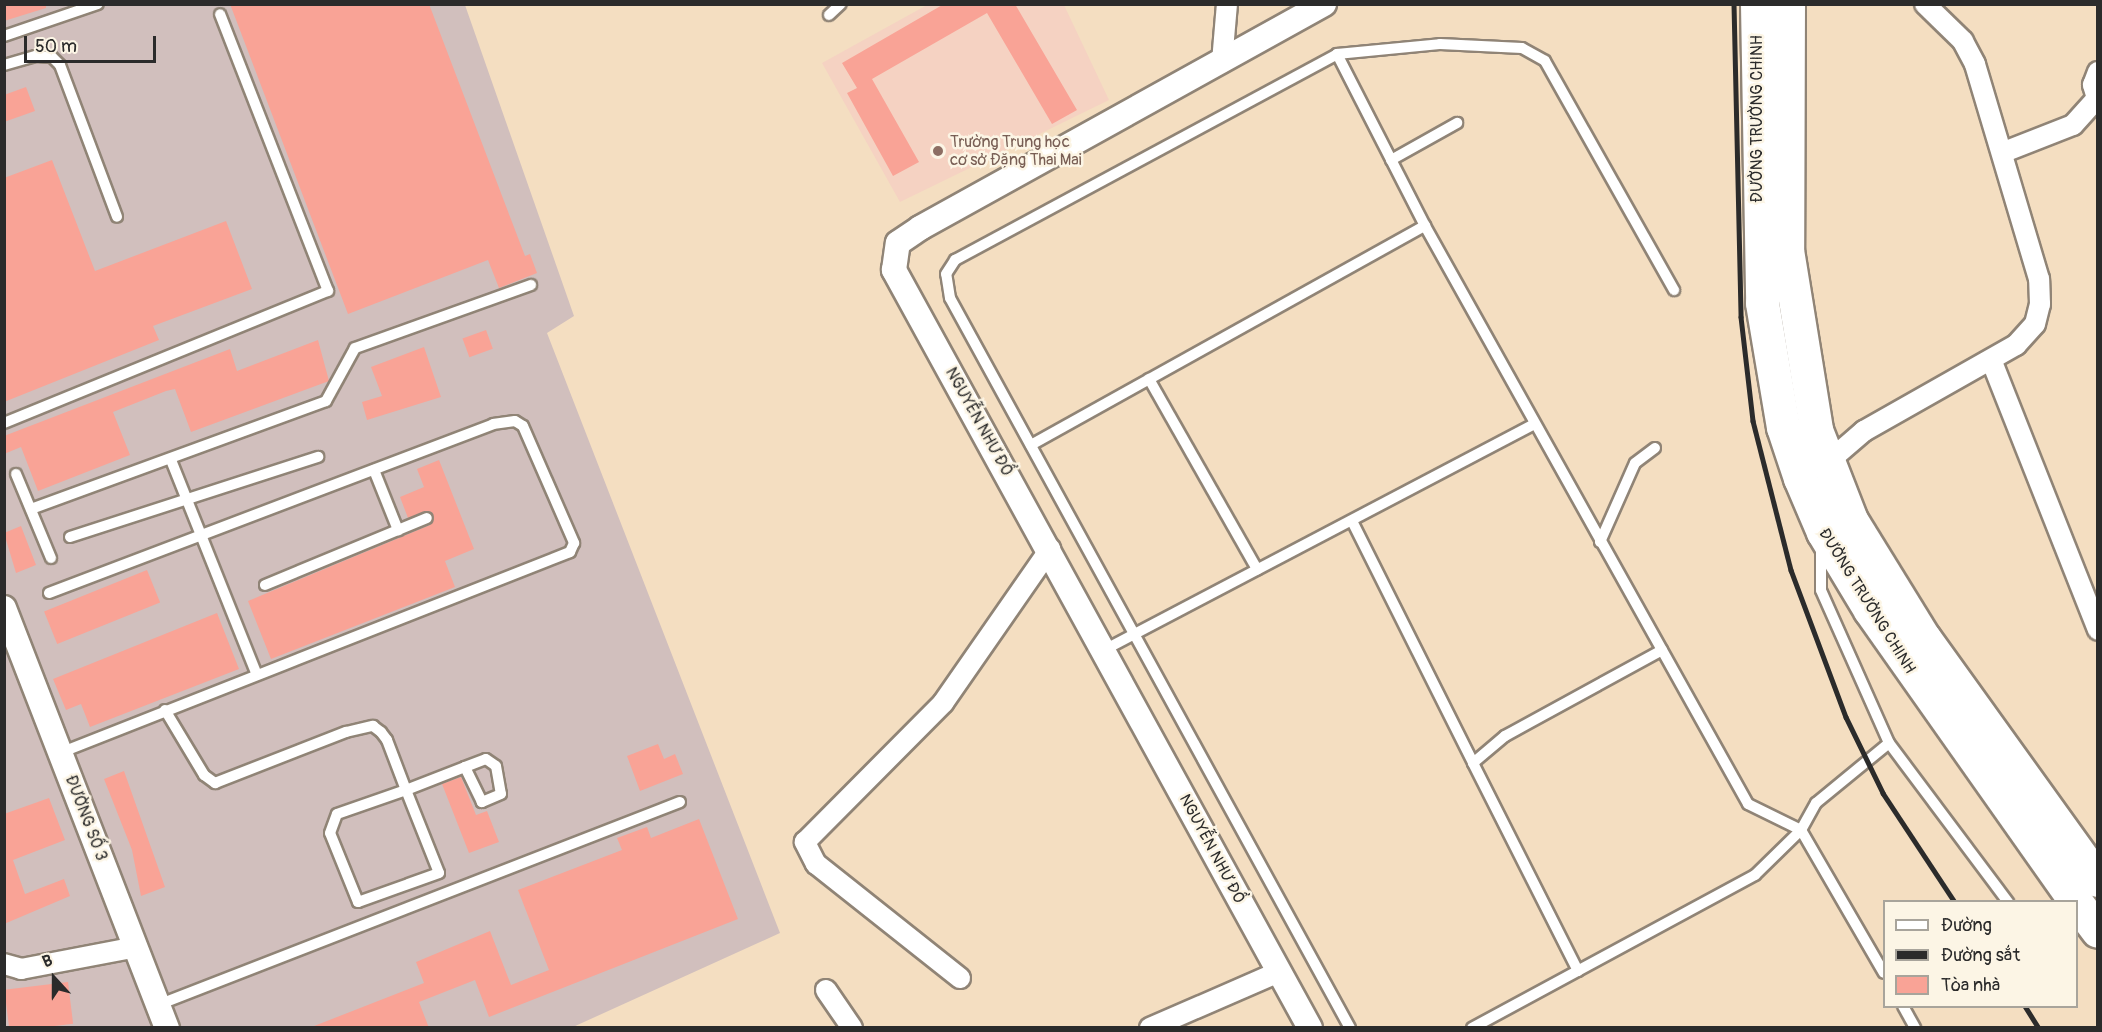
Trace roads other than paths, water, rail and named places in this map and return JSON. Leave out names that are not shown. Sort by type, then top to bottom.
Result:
[{"type":"highway","name":"ĐƯỜNG TRƯỜNG CHINH","points":[[1757,4],[1762,303],[1783,427],[1837,526],[1903,661],[2075,900]]},
{"type":"highway","name":"ĐƯỜNG TRƯỜNG CHINH","points":[[1788,4],[1787,250],[1804,376],[1828,462],[1837,526],[1924,638],[2097,880]]},
{"type":"highway","name":"ĐƯỜNG TRƯỜNG CHINH","points":[[2078,905],[2097,931]]},
{"type":"street","points":[[1222,62],[1227,4]]},
{"type":"street","name":"NGUYỄN NHƯ ĐỔ","points":[[1310,1028],[1050,549],[894,270],[897,243],[1324,4]]},
{"type":"street","points":[[1828,462],[1864,431],[1992,362],[2035,324],[2040,304],[2039,279],[2004,152],[1963,41],[1925,4]]},
{"type":"street","points":[[2004,152],[2073,125],[2097,98],[2097,72]]},
{"type":"street","points":[[1992,362],[2097,630]]},
{"type":"street","points":[[960,978],[816,864],[805,842],[943,703],[1050,549]]},
{"type":"street","name":"ĐƯỜNG SỐ 3","points":[[5,613],[167,1028]]},
{"type":"street","points":[[4,964],[21,969],[136,947]]},
{"type":"street","points":[[1150,1028],[1279,972]]},
{"type":"street","points":[[826,990],[852,1028]]},
{"type":"lane","points":[[4,36],[98,4]]},
{"type":"lane","points":[[829,15],[841,4]]},
{"type":"lane","points":[[4,423],[328,291],[220,14]]},
{"type":"lane","points":[[1350,1028],[945,287],[955,260],[1337,54],[1440,44],[1522,48],[1545,61],[1674,290]]},
{"type":"lane","points":[[1337,54],[1425,226],[1748,804],[1801,830],[1883,971]]},
{"type":"lane","points":[[4,65],[36,56],[52,57],[60,65],[117,217]]},
{"type":"lane","points":[[1391,160],[1457,123]]},
{"type":"lane","points":[[1031,445],[1425,226]]},
{"type":"lane","points":[[31,509],[171,460],[326,401],[355,348],[531,285]]},
{"type":"lane","points":[[1149,379],[1257,569]]},
{"type":"lane","points":[[49,593],[374,470],[515,421],[523,426],[574,543],[570,552],[256,672],[60,753]]},
{"type":"lane","points":[[1104,650],[1534,424]]},
{"type":"lane","points":[[1600,542],[1635,463],[1655,448]]},
{"type":"lane","points":[[70,537],[186,497],[318,457]]},
{"type":"lane","points":[[171,460],[256,672]]},
{"type":"lane","points":[[374,470],[398,530]]},
{"type":"lane","points":[[16,474],[51,558]]},
{"type":"lane","points":[[265,585],[426,518]]},
{"type":"lane","points":[[1352,521],[1578,971]]},
{"type":"lane","points":[[1837,526],[1821,590],[1889,743],[2007,900]]},
{"type":"lane","points":[[1473,763],[1505,736],[1662,650]]},
{"type":"lane","points":[[165,710],[204,775],[215,783],[373,726],[387,740],[406,790],[439,873],[366,902],[355,900],[330,833],[332,821],[337,814],[406,790],[465,767]]},
{"type":"lane","points":[[1480,1026],[1755,875],[1801,830],[1816,803],[1889,743]]},
{"type":"lane","points":[[158,1005],[680,802]]},
{"type":"lane","points":[[1904,1008],[1915,1028]]},
{"type":"railway","points":[[1734,4],[1741,317],[1753,421],[1791,570],[1846,717],[1883,793],[1954,900]]},
{"type":"railway","points":[[2026,1008],[2039,1028]]},
{"type":"place","name":"Trường Trung học cơ sở Đặng Thai Mai","points":[[938,151]]}]
